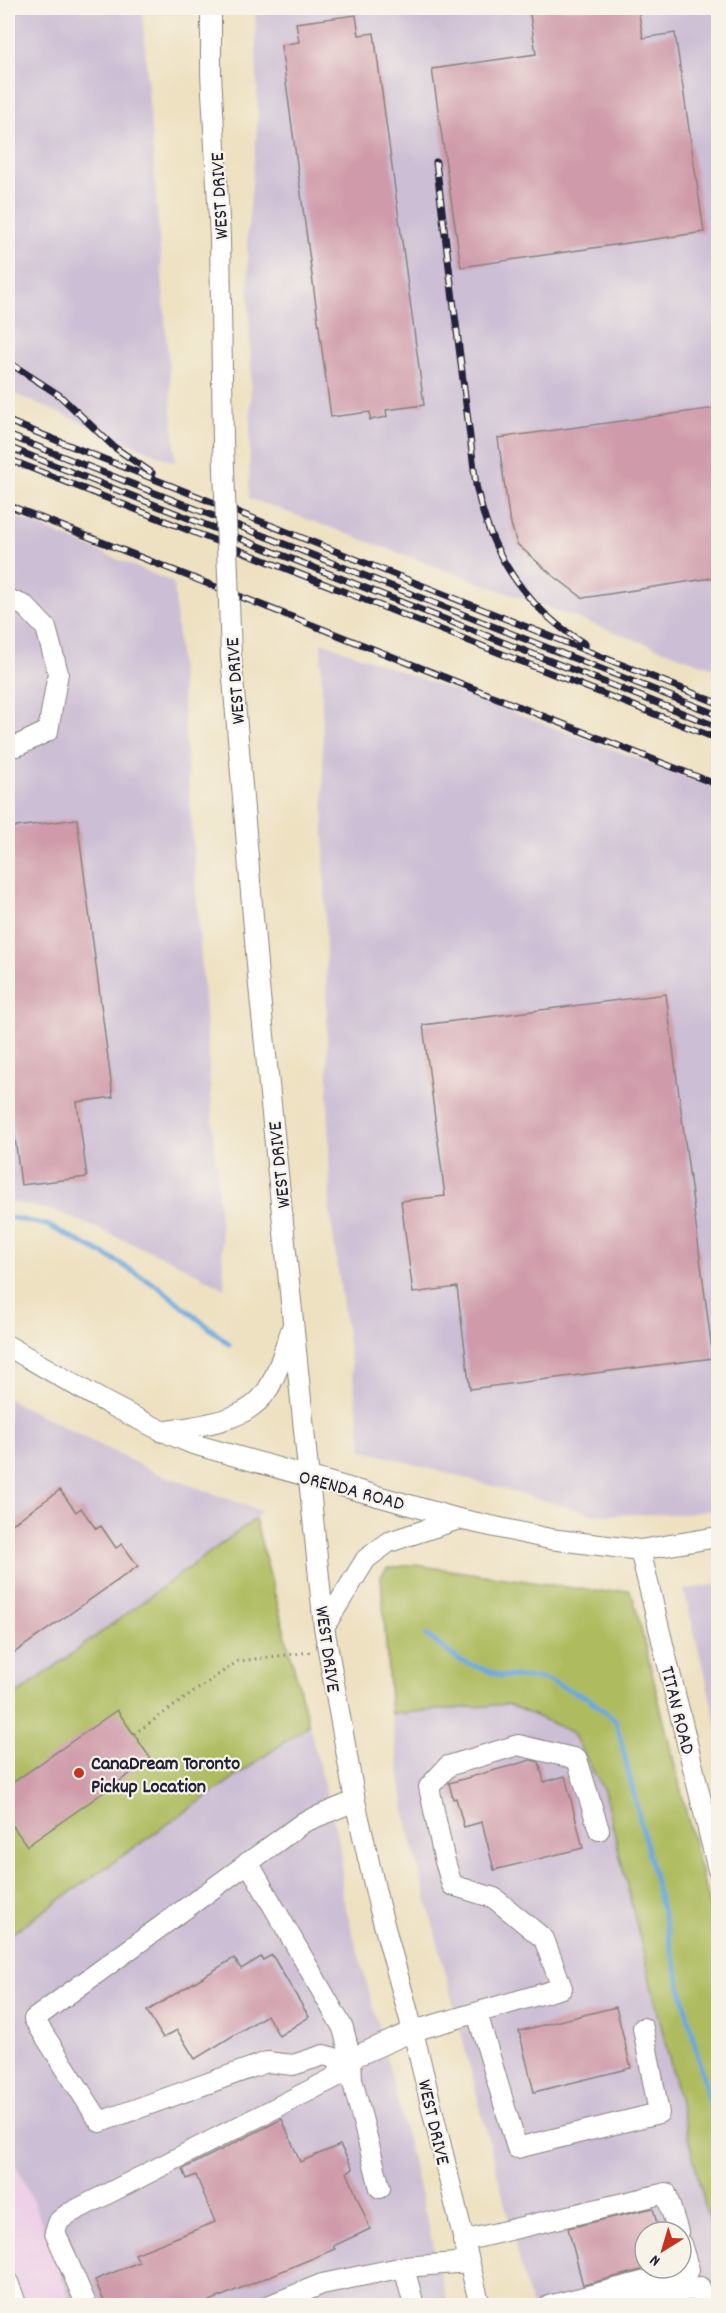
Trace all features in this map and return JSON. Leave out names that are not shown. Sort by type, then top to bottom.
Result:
[{"type":"street","name":"WEST DRIVE","points":[[211,8],[211,74],[220,238],[223,442],[231,656],[258,976],[324,1627],[355,1800],[379,1906],[413,2031],[480,2306]]},
{"type":"street","points":[[8,599],[26,606],[46,628],[58,673],[48,731],[17,746],[8,744]]},
{"type":"street","points":[[164,1432],[236,1416],[259,1402],[269,1388],[294,1323]]},
{"type":"street","name":"ORENDA ROAD","points":[[8,1346],[86,1391],[164,1432],[193,1444],[459,1519],[550,1539],[640,1550],[718,1537]]},
{"type":"street","points":[[324,1627],[366,1558],[388,1542],[459,1519]]},
{"type":"street","name":"TITAN ROAD","points":[[640,1550],[710,1801],[718,1870]]},
{"type":"street","points":[[87,2306],[55,2232],[59,2222],[68,2214],[336,2077],[348,2060],[413,2031],[562,1988],[544,1939],[494,1898],[452,1885],[429,1786],[448,1766],[518,1745],[577,1759],[599,1830]]},
{"type":"street","points":[[348,2060],[324,2055],[293,2065],[267,2062],[100,2122],[34,2019],[304,1822],[355,1800]]},
{"type":"street","points":[[248,1862],[343,2028],[352,2079],[380,2188]]},
{"type":"street","points":[[477,2013],[516,2148],[659,2114],[643,2028]]},
{"type":"street","points":[[464,2241],[666,2193],[674,2220]]},
{"type":"street","points":[[268,2306],[322,2284],[404,2267],[469,2262]]},
{"type":"street","points":[[404,2267],[414,2306]]},
{"type":"street","points":[[549,2306],[650,2280]]},
{"type":"street","points":[[8,2282],[17,2306]]},
{"type":"street","points":[[622,2306],[700,2287],[705,2306]]},
{"type":"path","points":[[134,1734],[238,1661],[300,1652],[329,1651]]},
{"type":"shaded area","points":[[8,8],[142,8],[176,463],[8,391]]},
{"type":"shaded area","points":[[255,8],[718,8],[718,670],[249,498],[251,371],[247,240],[258,117]]},
{"type":"shaded area","points":[[8,513],[174,583],[225,1289],[171,1260],[56,1211],[8,1202]]},
{"type":"shaded area","points":[[321,642],[718,788],[718,1509],[687,1514],[596,1515],[363,1450],[330,1214]]},
{"type":"shaded area","points":[[8,1399],[154,1472],[261,1511],[255,1519],[8,1701]]},
{"type":"shaded area","points":[[718,1584],[718,1730],[684,1590]]},
{"type":"shaded area","points":[[508,1704],[572,1732],[605,1791],[718,2259],[718,2305],[531,2305],[407,1823],[391,1714]]},
{"type":"shaded area","points":[[309,1725],[342,1855],[342,1894],[382,2039],[448,2305],[72,2305],[34,2203],[8,2150],[8,1936]]},
{"type":"shaded area","points":[[8,2150],[34,2203],[72,2305],[8,2305]]},
{"type":"green space","points":[[255,1519],[309,1725],[8,1936],[8,1701]]},
{"type":"green space","points":[[415,1565],[602,1592],[629,1590],[634,1600],[718,1941],[718,2259],[604,1791],[572,1732],[508,1704],[391,1714],[381,1576],[387,1568]]},
{"type":"building","points":[[529,8],[638,8],[643,38],[675,33],[704,232],[461,267],[432,69],[536,54]]},
{"type":"building","points":[[356,15],[359,35],[374,33],[424,405],[386,410],[387,417],[370,420],[370,412],[331,417],[281,45],[299,42],[296,23]]},
{"type":"building","points":[[716,408],[718,577],[583,598],[517,544],[509,517],[498,438]]},
{"type":"building","points":[[77,819],[113,1097],[77,1102],[87,1177],[21,1185],[11,1107],[8,1108],[8,828]]},
{"type":"building","points":[[666,994],[713,1358],[470,1389],[457,1287],[413,1293],[401,1201],[445,1196],[423,1025]]},
{"type":"building","points":[[60,1490],[76,1512],[81,1508],[96,1529],[101,1526],[116,1548],[122,1544],[138,1566],[8,1657],[8,1527]]},
{"type":"building","name":"CanaDream Toronto Pickup Location","points":[[117,1710],[151,1759],[27,1846],[8,1819],[8,1786]]},
{"type":"building","points":[[531,1760],[539,1762],[544,1782],[565,1776],[583,1848],[494,1870],[482,1822],[464,1827],[449,1783]]},
{"type":"building","points":[[272,1955],[309,2017],[279,2036],[267,2015],[195,2059],[177,2030],[163,2038],[147,2011],[234,1958],[241,1969],[261,1957],[263,1960]]},
{"type":"building","points":[[616,2007],[631,2068],[534,2092],[519,2031]]},
{"type":"building","points":[[282,2119],[300,2162],[340,2145],[353,2169],[347,2172],[370,2229],[333,2246],[335,2249],[198,2306],[106,2306],[95,2280],[139,2262],[135,2254],[215,2222],[196,2175],[187,2179],[183,2169]]},
{"type":"building","points":[[653,2208],[656,2220],[633,2220],[633,2272],[583,2285],[568,2228]]},
{"type":"waterway","points":[[8,1217],[47,1225],[113,1259],[160,1288],[229,1344]]},
{"type":"waterway","points":[[426,1635],[459,1660],[501,1676],[545,1679],[588,1698],[616,1721],[718,2139]]},
{"type":"railway","points":[[436,162],[476,485],[482,510],[501,556],[528,596],[545,614],[585,644]]},
{"type":"railway","points":[[8,362],[59,395],[114,447],[152,473]]},
{"type":"railway","points":[[8,421],[718,703]]},
{"type":"railway","points":[[8,435],[718,715]]},
{"type":"railway","points":[[8,447],[718,727]]},
{"type":"railway","points":[[8,459],[718,739]]},
{"type":"railway","points":[[8,505],[718,785]]},
{"type":"place","name":"CanaDream Toronto Pickup Location","points":[[79,1773]]}]
